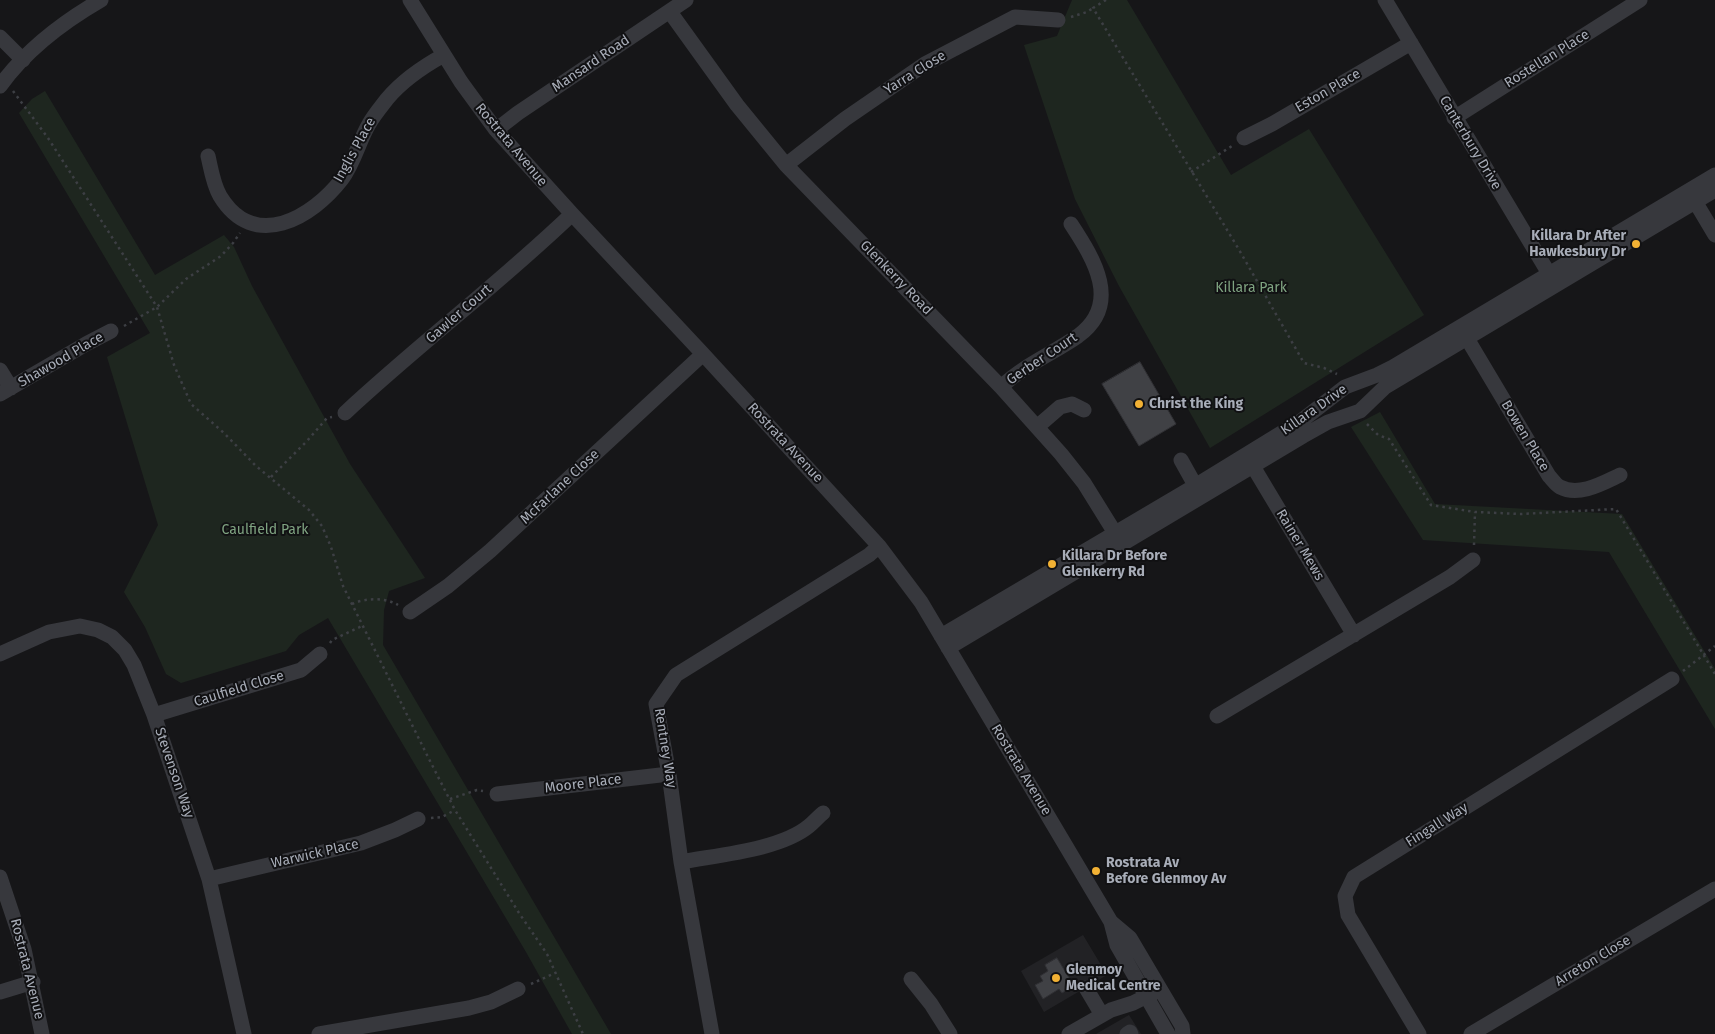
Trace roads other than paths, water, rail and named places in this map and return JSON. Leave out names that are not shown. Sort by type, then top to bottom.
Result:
[{"type":"street","points":[[2,83],[42,42],[66,22],[101,0]]},
{"type":"street","name":"Rostrata Avenue","points":[[410,0],[460,82],[496,130],[879,546],[921,602],[1111,922],[1117,945],[1168,1034]]},
{"type":"street","name":"Mansard Road","points":[[496,130],[518,113],[686,0]]},
{"type":"street","name":"Canterbury Drive","points":[[1385,0],[1552,280]]},
{"type":"street","name":"Rostellan Place","points":[[1454,118],[1640,0]]},
{"type":"street","name":"Glenkerry Road","points":[[670,12],[737,105],[786,165],[1038,427],[1084,483],[1119,538]]},
{"type":"street","name":"Yarra Close","points":[[786,165],[845,119],[925,64],[1015,17],[1058,20]]},
{"type":"street","points":[[0,37],[23,60]]},
{"type":"street","name":"Eston Place","points":[[1244,138],[1272,124],[1411,43]]},
{"type":"street","name":"Inglis Place","points":[[208,156],[212,176],[220,195],[232,211],[246,221],[258,225],[272,226],[283,223],[309,210],[328,195],[344,176],[368,124],[388,98],[425,66],[444,55]]},
{"type":"street","name":"Killara Drive","points":[[1249,460],[1328,422],[1360,411],[1385,387],[1464,333],[1692,196],[1715,174]]},
{"type":"street","name":"Killara Drive","points":[[1692,196],[1715,190]]},
{"type":"street","points":[[1692,196],[1715,235]]},
{"type":"street","name":"Gawler Court","points":[[345,413],[470,306],[572,214]]},
{"type":"street","name":"Gerber Court","points":[[1000,387],[1026,366],[1079,335],[1095,317],[1103,296],[1099,275],[1089,250],[1072,224]]},
{"type":"street","name":"Shawood Place","points":[[0,370],[5,391],[111,331]]},
{"type":"street","name":"Killara Drive","points":[[945,642],[1249,460],[1345,387],[1377,375],[1464,333]]},
{"type":"street","name":"Bowen Place","points":[[1464,333],[1549,476],[1560,487],[1575,491],[1598,486],[1620,475]]},
{"type":"street","name":"McFarlane Close","points":[[410,612],[448,586],[490,551],[703,354]]},
{"type":"street","points":[[1038,427],[1060,407],[1072,404],[1084,410]]},
{"type":"street","points":[[1181,460],[1198,491]]},
{"type":"street","name":"Rainer Mews","points":[[1249,460],[1354,635]]},
{"type":"street","name":"Rentney Way","points":[[712,1034],[681,862],[669,774],[656,704],[676,675],[868,555],[879,546]]},
{"type":"street","points":[[1217,716],[1450,577],[1473,560]]},
{"type":"street","name":"Stevenson Way","points":[[0,654],[49,632],[80,626],[98,630],[112,636],[125,650],[134,665],[154,715],[209,878],[244,1034]]},
{"type":"street","name":"Caulfield Close","points":[[154,715],[301,670],[320,654]]},
{"type":"street","name":"Fingall Way","points":[[1418,1034],[1348,915],[1345,896],[1354,877],[1672,679]]},
{"type":"street","name":"Moore Place","points":[[496,794],[669,774]]},
{"type":"street","points":[[681,862],[763,846],[785,839],[808,827],[823,813]]},
{"type":"street","name":"Warwick Place","points":[[209,878],[361,843],[395,830],[418,818]]},
{"type":"street","name":"Rostrata Avenue","points":[[0,877],[33,982],[42,1034]]},
{"type":"street","name":"Arreton Close","points":[[1471,1034],[1715,889]]},
{"type":"street","name":"Rostrata Avenue","points":[[1111,922],[1130,938],[1182,1026],[1183,1034]]},
{"type":"street","points":[[911,979],[931,1004],[950,1034]]},
{"type":"street","points":[[0,992],[33,982]]},
{"type":"street","points":[[1069,1034],[1157,983]]},
{"type":"street","points":[[1086,988],[1106,1012]]},
{"type":"street","points":[[319,1034],[468,1008],[491,1002],[518,990]]},
{"type":"street","points":[[1128,1034],[1130,1032],[1132,1034]]},
{"type":"place","name":"Killara Dr After Hawkesbury Dr","points":[[1636,244]]},
{"type":"place","name":"Christ the King","points":[[1139,404]]},
{"type":"place","name":"Killara Dr Before Glenkerry Rd","points":[[1052,564]]},
{"type":"place","name":"Rostrata Av Before Glenmoy Av","points":[[1096,871]]},
{"type":"place","name":"Glenmoy Medical Centre","points":[[1056,978]]},
{"type":"park label","name":"Killara Park","points":[[1251,288]]},
{"type":"park label","name":"Caulfield Park","points":[[265,530]]}]
